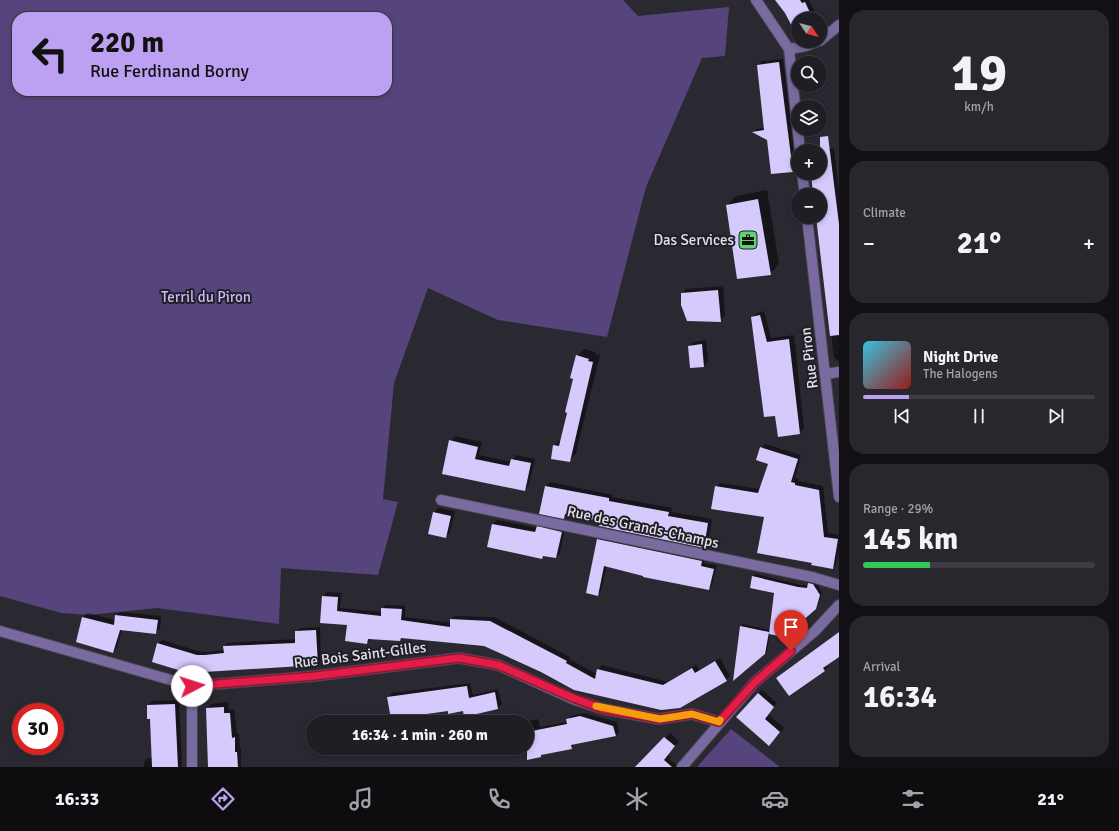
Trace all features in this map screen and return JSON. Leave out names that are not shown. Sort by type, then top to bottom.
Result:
[{"type":"street","points":[[756,0],[789,49],[799,144]]},
{"type":"street","points":[[827,35],[839,25]]},
{"type":"street","points":[[789,49],[795,48]]},
{"type":"street","name":"Rue Piron","points":[[808,224],[839,497]]},
{"type":"street","points":[[826,374],[839,372]]},
{"type":"street","name":"Rue des Grands-Champs","points":[[441,500],[812,577],[839,585]]},
{"type":"street","points":[[682,767],[719,722],[755,682],[815,631],[839,605]]},
{"type":"street","name":"Rue Bois Saint-Gilles","points":[[0,631],[192,686],[315,676],[459,658],[498,665],[573,698],[603,709],[660,719],[692,714],[719,722]]},
{"type":"street","points":[[192,686],[192,767]]},
{"type":"green space","name":"Terril du Piron","points":[[0,0],[623,0],[638,16],[729,7],[725,56],[702,58],[646,187],[607,337],[498,320],[428,288],[394,383],[383,499],[398,502],[378,575],[281,568],[279,624],[157,608],[89,615],[61,613],[0,596]]},
{"type":"green space","points":[[731,729],[780,767],[697,767]]},
{"type":"building","points":[[775,0],[800,0],[802,3],[805,2],[810,12],[791,12],[791,25],[785,13]]},
{"type":"building","points":[[779,62],[791,156],[791,172],[771,174],[767,140],[752,132],[764,130],[757,65]]},
{"type":"building","points":[[828,136],[839,224],[839,335],[830,336],[817,224],[827,224],[827,188],[812,188],[812,180],[827,180],[827,144],[820,144],[820,137]]},
{"type":"building","name":"Das Services","points":[[758,199],[771,275],[737,279],[726,205]]},
{"type":"building","points":[[718,290],[721,322],[687,321],[681,305],[681,293]]},
{"type":"building","points":[[760,315],[767,342],[789,339],[800,434],[778,437],[775,416],[764,417],[751,317]]},
{"type":"building","points":[[702,344],[704,367],[690,368],[688,346]]},
{"type":"building","points":[[576,355],[589,359],[588,361],[593,362],[570,462],[551,459],[553,445],[559,446],[567,413],[565,412],[573,379],[570,378]]},
{"type":"building","points":[[449,440],[478,447],[475,459],[509,466],[511,459],[531,463],[525,491],[442,474]]},
{"type":"building","points":[[760,447],[798,459],[791,482],[795,483],[795,485],[819,490],[824,537],[838,539],[833,569],[811,565],[812,563],[757,553],[764,517],[711,509],[715,486],[758,493],[768,464],[756,460]]},
{"type":"building","points":[[545,486],[609,498],[609,501],[669,512],[668,516],[708,523],[704,548],[599,526],[600,521],[565,514],[564,519],[539,514]]},
{"type":"building","points":[[433,512],[451,516],[446,538],[428,534]]},
{"type":"building","points":[[492,524],[535,532],[537,526],[562,532],[556,558],[543,556],[542,559],[487,547]]},
{"type":"building","points":[[597,539],[702,561],[701,566],[714,569],[709,590],[643,577],[604,566],[598,596],[586,593]]},
{"type":"building","points":[[752,576],[798,587],[807,588],[808,583],[813,584],[820,595],[816,609],[784,637],[769,634],[774,593],[750,588]]},
{"type":"building","points":[[322,596],[338,597],[337,611],[381,616],[381,608],[402,609],[401,620],[450,627],[450,619],[490,621],[567,661],[566,663],[595,679],[597,669],[663,685],[692,668],[695,673],[715,661],[727,681],[680,708],[661,710],[574,690],[541,672],[484,646],[401,638],[400,641],[368,639],[367,644],[345,641],[347,625],[320,623]]},
{"type":"building","points":[[115,615],[158,620],[156,634],[120,630],[113,653],[76,642],[82,617],[114,625]]},
{"type":"building","points":[[740,626],[769,632],[765,654],[733,681]]},
{"type":"building","points":[[316,630],[318,665],[188,673],[152,662],[157,643],[197,655],[205,655],[224,653],[223,646],[295,643],[295,631]]},
{"type":"building","points":[[839,632],[839,657],[823,668],[825,671],[789,696],[776,678]]},
{"type":"building","points":[[467,686],[469,698],[495,692],[498,709],[472,715],[464,715],[463,711],[448,714],[448,711],[420,715],[390,715],[387,697]]},
{"type":"building","points":[[758,693],[774,707],[765,719],[780,732],[769,746],[736,717]]},
{"type":"building","points":[[175,704],[178,767],[152,767],[150,719],[147,719],[147,705]]},
{"type":"building","points":[[224,707],[224,713],[230,713],[232,738],[235,737],[235,752],[237,752],[238,767],[208,767],[206,708]]},
{"type":"building","points":[[580,716],[613,726],[616,736],[571,745],[572,749],[541,755],[541,757],[527,760],[527,755],[534,755],[534,731],[567,724],[566,719]]},
{"type":"building","points":[[664,737],[675,746],[664,760],[672,767],[635,767]]},
{"type":"slow traffic","points":[[596,706],[603,709],[660,719],[692,714],[719,722],[720,720]]},
{"type":"place","name":"Das Services","points":[[748,240]]},
{"type":"route","points":[[192,686],[315,676],[459,658],[498,665],[573,698],[603,709],[660,719],[692,714],[719,722],[755,682],[791,651]]}]
